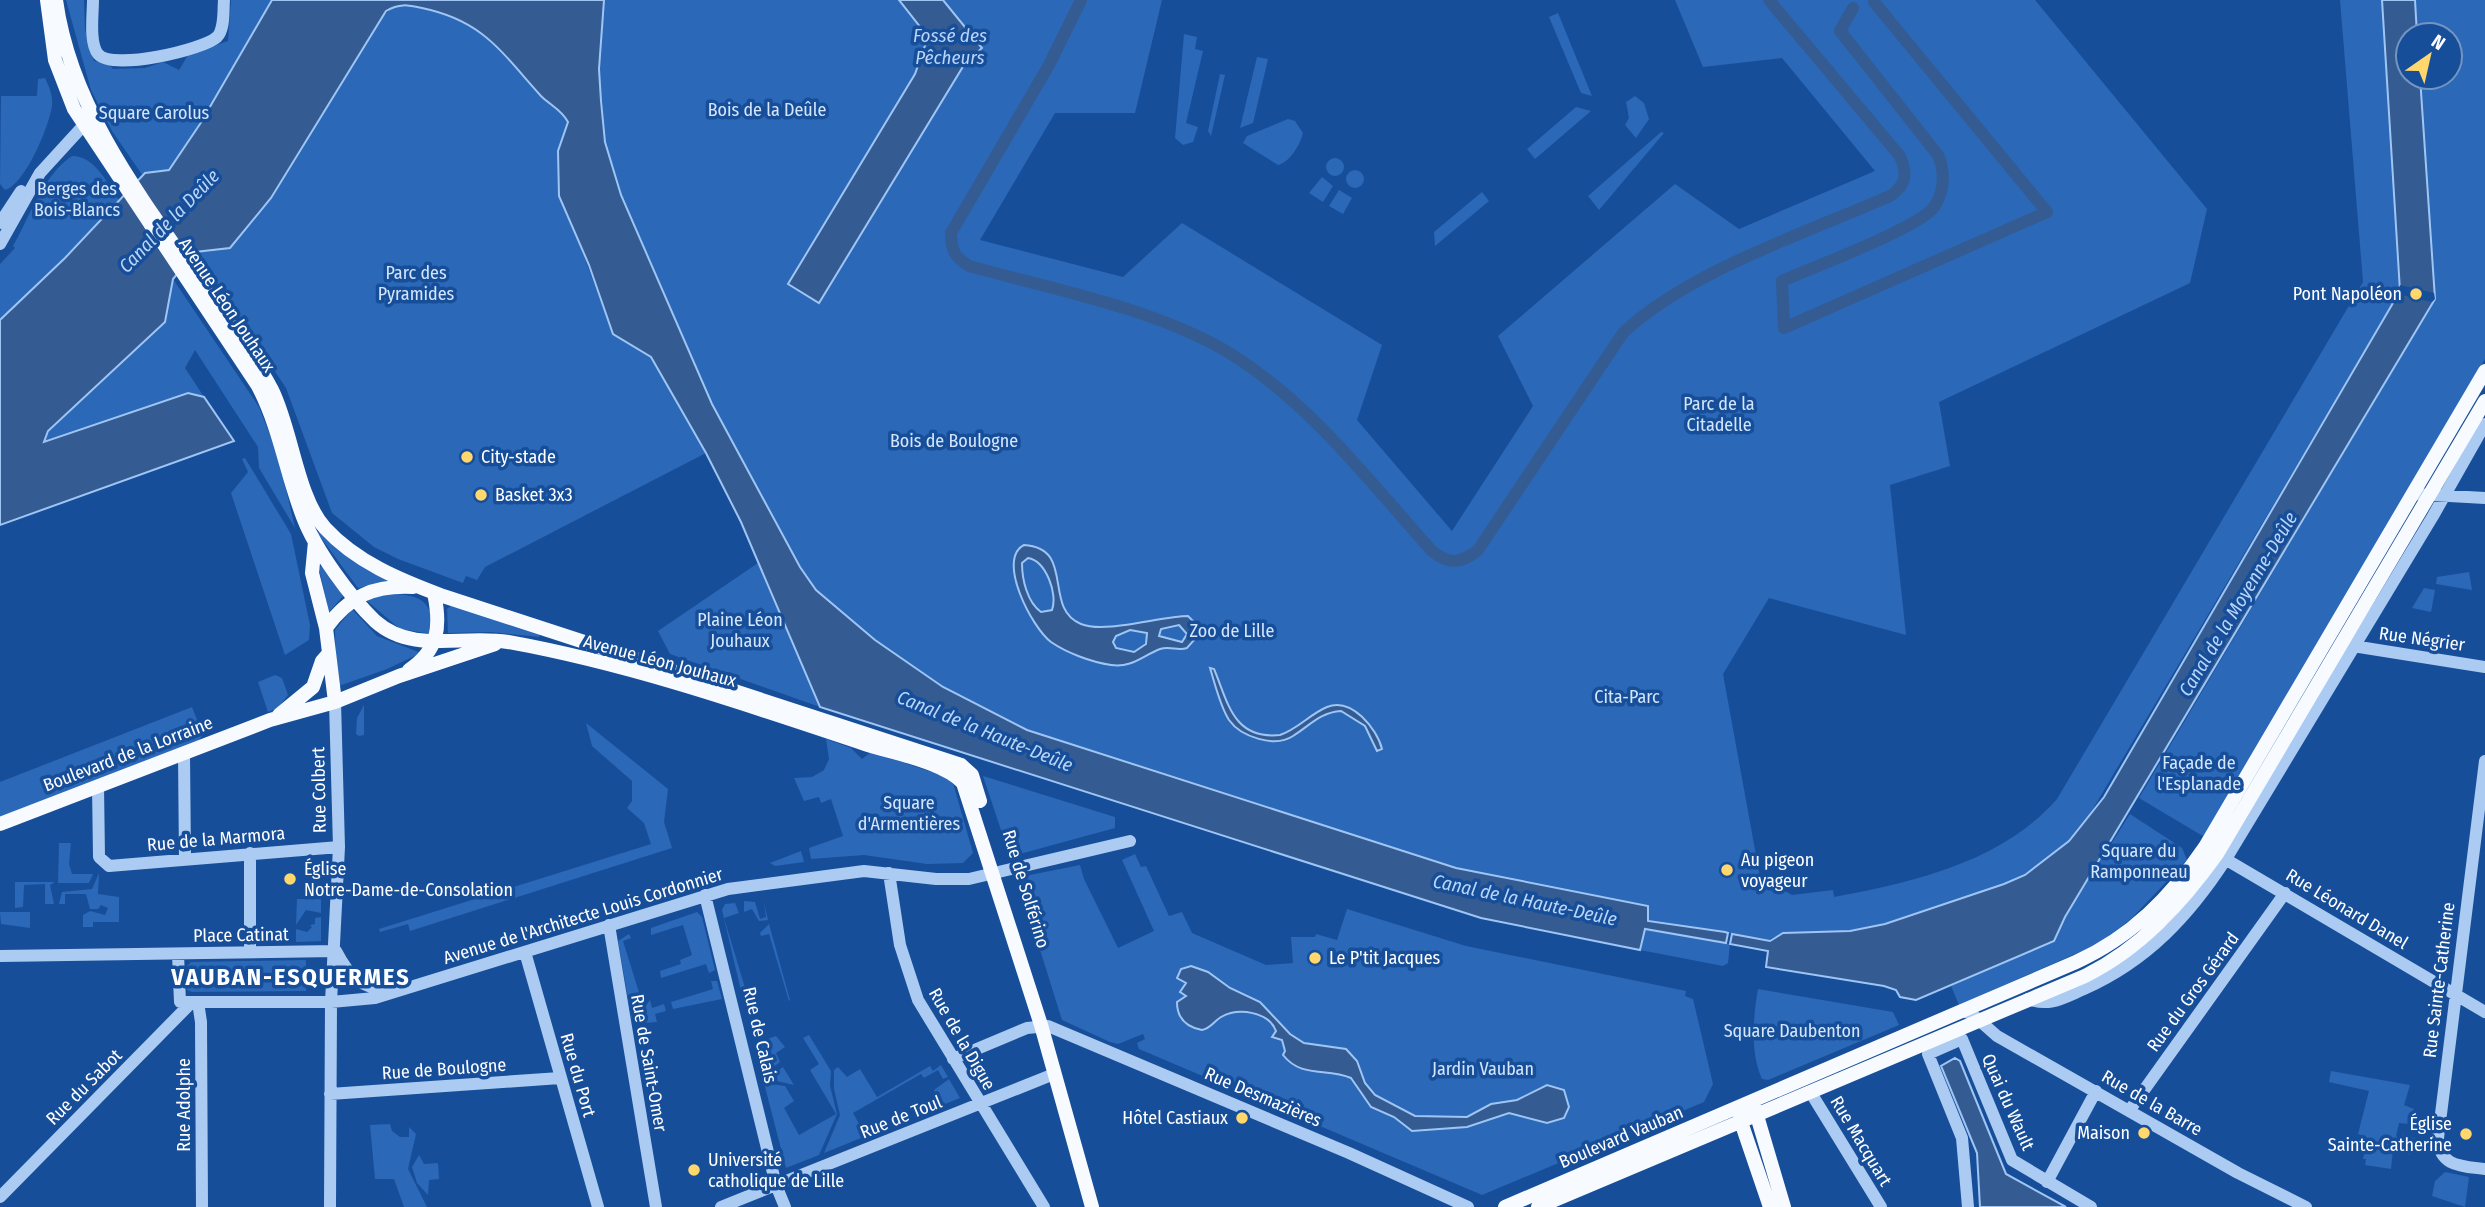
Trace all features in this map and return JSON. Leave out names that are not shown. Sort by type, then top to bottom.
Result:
[{"type":"main road","points":[[47,0],[49,31],[59,73],[89,123]]},
{"type":"main road","points":[[56,0],[69,58],[89,123]]},
{"type":"main road","name":"Avenue Léon Jouhaux","points":[[89,123],[206,300],[271,389],[318,520],[343,545],[365,561],[428,590],[962,773]]},
{"type":"main road","name":"Avenue Léon Jouhaux","points":[[206,300],[265,399],[282,442],[303,516],[315,542],[355,597],[385,628],[405,638],[435,642],[503,641],[739,702],[962,773]]},
{"type":"main road","points":[[1770,1207],[1742,1122],[1742,1112],[1752,1101],[2076,962],[2118,940],[2216,854],[2414,494],[2485,371]]},
{"type":"main road","points":[[1759,1116],[2085,976],[2127,950],[2177,907],[2216,854],[2437,496],[2485,401]]},
{"type":"main road","name":"Rue Colbert","points":[[315,542],[312,573],[326,628],[335,702]]},
{"type":"main road","name":"Avenue Léon Jouhaux","points":[[326,628],[341,608],[355,597],[383,587],[428,590]]},
{"type":"main road","points":[[428,590],[439,625],[435,642]]},
{"type":"main road","name":"Boulevard de la Lorraine","points":[[0,824],[270,720],[335,702],[398,676],[503,641]]},
{"type":"main road","name":"Boulevard de la Lorraine","points":[[398,676],[423,659],[435,642]]},
{"type":"main road","name":"Boulevard de la Lorraine","points":[[270,720],[308,693],[329,653]]},
{"type":"main road","name":"Rue de Solférino","points":[[962,773],[975,780],[997,872],[1037,993],[1041,1025],[1092,1207]]},
{"type":"main road","points":[[1752,1101],[1759,1116],[1784,1207]]},
{"type":"main road","name":"Boulevard Vauban","points":[[1505,1207],[1752,1101]]},
{"type":"main road","name":"Boulevard Vauban","points":[[1538,1207],[1759,1116]]},
{"type":"street","points":[[93,0],[97,53],[116,62],[151,59],[217,37],[222,26],[224,0]]},
{"type":"street","points":[[0,223],[65,134],[89,123]]},
{"type":"street","points":[[0,244],[8,210]]},
{"type":"street","points":[[2216,854],[2353,646],[2437,496],[2485,424]]},
{"type":"street","points":[[2414,494],[2485,498]]},
{"type":"street","name":"Rue Négrier","points":[[2353,646],[2485,667]]},
{"type":"street","name":"Rue Colbert","points":[[330,1207],[331,1002],[340,847],[335,702]]},
{"type":"street","points":[[184,754],[185,859]]},
{"type":"street","name":"Rue Sainte-Catherine","points":[[2485,761],[2438,1139],[2440,1151],[2448,1163],[2485,1169]]},
{"type":"street","name":"Rue de la Marmora","points":[[98,786],[99,857],[109,866],[340,847]]},
{"type":"street","name":"Avenue de l'Architecte Louis Cordonnier","points":[[331,1002],[374,998],[414,987],[705,895],[854,871],[945,880],[997,872],[1130,841]]},
{"type":"street","points":[[250,853],[250,952]]},
{"type":"street","name":"Rue Léonard Danel","points":[[2216,854],[2485,1012]]},
{"type":"street","name":"Rue de la Digue","points":[[890,873],[895,922],[907,974],[918,1000],[1044,1207]]},
{"type":"street","name":"Rue du Gros Gérard","points":[[2129,1111],[2285,893]]},
{"type":"street","name":"Rue de Calais","points":[[705,895],[727,972],[776,1185],[785,1207]]},
{"type":"street","name":"Rue de Saint-Omer","points":[[609,925],[656,1207]]},
{"type":"street","name":"Avenue de l'Architecte Louis Cordonnier","points":[[336,951],[347,971],[365,986],[379,989],[414,987]]},
{"type":"street","name":"Place Catinat","points":[[195,1002],[180,1002],[178,954],[336,951]]},
{"type":"street","name":"Rue du Port","points":[[525,952],[598,1207]]},
{"type":"street","points":[[0,956],[178,954]]},
{"type":"street","points":[[195,1002],[331,1002]]},
{"type":"street","name":"Rue du Sabot","points":[[0,1197],[195,1002]]},
{"type":"street","name":"Rue Adolphe","points":[[195,1002],[201,1022],[202,1207]]},
{"type":"street","points":[[1962,1010],[1981,1022]]},
{"type":"street","name":"Rue de la Barre","points":[[1981,1022],[2129,1111],[2238,1173],[2306,1207]]},
{"type":"street","points":[[953,1059],[1041,1025]]},
{"type":"street","name":"Rue Desmazières","points":[[1041,1025],[1061,1030],[1337,1147],[1468,1207]]},
{"type":"street","name":"Quai du Wault","points":[[1968,1207],[1962,1139],[1928,1054],[1962,1039],[2012,1160],[2091,1207]]},
{"type":"street","name":"Rue de Toul","points":[[721,1207],[1054,1074]]},
{"type":"street","name":"Rue de Boulogne","points":[[330,1094],[560,1078]]},
{"type":"street","points":[[2047,1182],[2096,1091]]},
{"type":"street","name":"Rue Macquart","points":[[1811,1093],[1881,1207]]},
{"type":"green space","name":"Square Carolus","points":[[66,0],[84,0],[85,29],[94,61],[108,63],[113,69],[145,68],[163,62],[179,70],[188,55],[228,41],[231,0],[272,0],[200,124],[169,170],[143,176],[112,131],[91,90]]},
{"type":"green space","name":"Parc de la Citadelle","points":[[604,0],[899,0],[928,37],[915,74],[964,65],[982,48],[943,0],[1162,0],[1135,113],[1055,113],[980,240],[1123,277],[1182,223],[1382,345],[1357,420],[1452,531],[1533,406],[1498,336],[1675,184],[1739,229],[1875,171],[1782,58],[1703,67],[1675,0],[2035,0],[2207,209],[2190,283],[1939,402],[1950,466],[1890,485],[1906,635],[1769,598],[1723,674],[1760,877],[1792,895],[1833,890],[1834,897],[1925,876],[1954,866],[2010,839],[2035,821],[2057,799],[2363,282],[2340,0],[2382,0],[2400,291],[2081,829],[2031,871],[1962,902],[1869,928],[1839,932],[1799,932],[1779,936],[1770,939],[1769,946],[1725,932],[1648,921],[1645,920],[1647,906],[1456,868],[1027,730],[943,687],[875,640],[816,590],[800,567],[712,404],[621,195],[605,142],[601,101],[599,69]]},
{"type":"green space","name":"Façade de l'Esplanade","points":[[2415,0],[2485,0],[2485,359],[2205,836],[2201,835],[2139,798],[2435,299],[2421,91],[2464,91],[2464,21],[2416,21]]},
{"type":"green space","name":"Parc des Pyramides","points":[[395,5],[419,6],[440,11],[476,31],[565,117],[568,122],[558,151],[579,243],[613,334],[651,357],[706,453],[485,567],[477,580],[466,576],[463,583],[398,559],[374,547],[332,513],[286,388],[196,252],[230,248],[271,198],[378,21]]},
{"type":"green space","points":[[1558,13],[1592,96],[1581,93],[1549,17]]},
{"type":"green space","points":[[1184,34],[1197,37],[1195,49],[1203,51],[1186,123],[1198,127],[1193,142],[1183,145],[1175,138]]},
{"type":"green space","points":[[1257,57],[1268,59],[1253,123],[1240,128]]},
{"type":"green space","points":[[1220,74],[1225,75],[1211,136],[1208,131]]},
{"type":"green space","points":[[45,78],[52,101],[47,126],[28,166],[13,186],[5,190],[0,184],[1,96],[37,96],[38,79]]},
{"type":"green space","points":[[1635,96],[1644,103],[1649,119],[1636,138],[1625,125],[1629,118],[1626,102]]},
{"type":"green space","points":[[1576,107],[1591,111],[1535,159],[1527,149]]},
{"type":"green space","points":[[1288,119],[1295,121],[1303,133],[1294,152],[1282,163],[1278,165],[1243,143],[1247,136]]},
{"type":"green space","points":[[1661,132],[1664,133],[1599,210],[1588,196]]},
{"type":"green space","name":"Berges des Bois-Blancs","points":[[72,156],[80,157],[94,165],[119,200],[65,258],[0,320],[0,264],[15,248],[13,246],[53,174]]},
{"type":"green space","points":[[1335,158],[1341,161],[1344,167],[1341,173],[1335,176],[1329,173],[1326,167],[1329,161]]},
{"type":"green space","points":[[1355,170],[1361,173],[1364,179],[1361,185],[1355,188],[1349,185],[1346,179],[1349,173]]},
{"type":"green space","points":[[1322,177],[1333,186],[1323,202],[1309,193]]},
{"type":"green space","points":[[1339,190],[1352,198],[1343,214],[1329,206]]},
{"type":"green space","points":[[1482,192],[1489,201],[1435,246],[1434,232]]},
{"type":"green space","points":[[173,279],[259,407],[279,458],[295,528],[259,468],[258,447],[195,350],[185,368],[204,397],[188,393],[43,443],[48,431],[165,322]]},
{"type":"green space","points":[[245,458],[291,534],[310,625],[309,640],[285,655],[231,493],[248,472],[242,459]]},
{"type":"green space","points":[[316,531],[319,532],[391,581],[358,588]]},
{"type":"green space","name":"Plaine Léon Jouhaux","points":[[758,563],[820,707],[670,654],[658,631]]},
{"type":"green space","points":[[321,566],[343,596],[329,612],[319,569]]},
{"type":"green space","points":[[2469,572],[2472,590],[2436,584],[2437,577]]},
{"type":"green space","points":[[2424,588],[2435,590],[2431,612],[2412,608]]},
{"type":"green space","points":[[386,594],[407,595],[422,601],[430,613],[432,634],[400,629],[366,600]]},
{"type":"green space","points":[[452,605],[540,634],[539,637],[491,632],[448,633],[447,609]]},
{"type":"green space","points":[[352,609],[377,636],[421,653],[387,669],[336,687],[335,630]]},
{"type":"green space","points":[[275,675],[282,678],[288,695],[278,708],[268,712],[258,682]]},
{"type":"green space","points":[[364,705],[364,735],[359,736],[356,734],[357,718]]},
{"type":"green space","points":[[192,707],[203,735],[199,740],[0,817],[0,782]]},
{"type":"green space","points":[[586,723],[668,789],[664,822],[672,848],[410,931],[408,924],[380,932],[379,929],[651,844],[644,823],[627,808],[632,801],[632,781],[592,746]]},
{"type":"green space","name":"Square d'Armentières","points":[[826,739],[851,748],[862,759],[871,752],[941,775],[953,783],[973,853],[963,863],[927,864],[864,855],[811,859],[809,848],[843,836],[831,799],[821,803],[819,797],[804,801],[794,778],[812,777],[824,770],[829,759]]},
{"type":"green space","points":[[983,776],[1115,817],[1115,828],[1016,855],[1007,848]]},
{"type":"green space","name":"Square du Ramponneau","points":[[2130,814],[2182,848],[2187,860],[2132,918],[2100,943],[1959,1005],[1951,986],[2054,941],[2065,917]]},
{"type":"green space","points":[[59,843],[71,843],[69,864],[72,874],[93,874],[89,883],[58,883]]},
{"type":"green space","points":[[801,851],[804,862],[775,866],[770,863]]},
{"type":"green space","name":"Jardin Vauban","points":[[1135,854],[1141,867],[1146,866],[1169,916],[1182,912],[1192,933],[1266,965],[1293,963],[1291,937],[1315,937],[1316,934],[1337,940],[1347,909],[1466,946],[1686,991],[1685,996],[1693,999],[1713,1084],[1704,1102],[1482,1195],[1139,1049],[1137,1043],[1145,1039],[1143,1034],[1118,1044],[1062,1020],[1021,889],[1022,881],[1030,875],[1080,865],[1084,879],[1118,948],[1154,931],[1122,860]]},
{"type":"green space","points":[[99,873],[98,894],[119,897],[119,922],[93,922],[93,927],[83,927],[83,915],[90,911],[105,915],[108,908],[101,905],[98,909],[90,909],[86,894],[65,894],[65,904],[59,904],[62,892],[92,889]]},
{"type":"green space","points":[[15,882],[55,882],[50,885],[54,904],[45,904],[45,884],[24,885],[23,907],[15,908]]},
{"type":"green space","points":[[297,899],[321,899],[321,913],[306,910],[296,925]]},
{"type":"green space","points":[[744,901],[755,902],[760,919],[766,917],[764,903],[768,920],[759,921],[752,909],[744,912]]},
{"type":"green space","points":[[735,903],[739,913],[724,918],[752,1011],[745,1008],[722,910],[725,904]]},
{"type":"green space","points":[[0,912],[30,912],[30,928],[1,924]]},
{"type":"green space","points":[[697,912],[702,917],[715,970],[709,973],[706,964],[661,978],[660,971],[681,964],[680,960],[692,955],[683,925],[651,935],[651,928]]},
{"type":"green space","points":[[321,917],[321,941],[296,942],[296,929],[307,932],[312,927],[310,925],[315,924],[315,918]]},
{"type":"green space","points":[[769,924],[789,1001],[769,934],[761,936],[760,933]]},
{"type":"green space","points":[[1644,929],[1730,944],[1728,963],[1723,966],[1640,950]]},
{"type":"green space","points":[[629,934],[631,938],[623,941],[642,1002],[647,1001],[632,1021],[618,941]]},
{"type":"green space","points":[[306,960],[306,991],[187,990],[187,966],[191,962]]},
{"type":"green space","points":[[711,981],[717,981],[722,999],[673,1009],[671,1002],[713,989]]},
{"type":"green space","name":"Square Daubenton","points":[[1758,989],[1893,1012],[1899,1025],[1768,1080],[1762,1079],[1754,1046]]},
{"type":"green space","points":[[650,1000],[652,1008],[664,1004],[666,1011],[655,1014],[657,1022],[633,1024]]},
{"type":"green space","points":[[809,1035],[831,1071],[830,1086],[837,1114],[819,1155],[786,1168],[764,1083],[785,1086],[794,1101],[784,1108],[799,1135],[836,1114],[810,1070],[819,1064],[803,1038]]},
{"type":"green space","points":[[776,1036],[785,1047],[776,1053],[780,1062],[764,1074],[761,1072],[754,1044]]},
{"type":"green space","points":[[941,1065],[948,1077],[943,1079],[938,1070],[924,1078],[921,1074],[853,1113],[866,1136],[824,1153],[840,1115],[834,1089],[834,1070],[838,1067],[847,1077],[860,1069],[877,1097],[930,1066],[933,1071]]},
{"type":"green space","points":[[783,1067],[794,1085],[772,1080],[779,1072],[770,1077]]},
{"type":"green space","points":[[2331,1071],[2410,1085],[2404,1105],[2414,1109],[2409,1124],[2399,1123],[2396,1136],[2401,1138],[2403,1134],[2416,1139],[2410,1155],[2393,1150],[2391,1169],[2365,1165],[2366,1159],[2363,1159],[2367,1137],[2358,1134],[2369,1091],[2329,1082]]},
{"type":"green space","points":[[949,1079],[960,1098],[935,1108],[931,1101],[937,1097],[934,1090]]},
{"type":"green space","points":[[905,1114],[908,1119],[866,1136]]},
{"type":"green space","points":[[390,1124],[392,1131],[400,1137],[409,1137],[409,1127],[416,1134],[408,1169],[427,1207],[404,1207],[394,1179],[375,1179],[370,1125]]},
{"type":"green space","points":[[419,1155],[424,1164],[438,1163],[439,1179],[429,1180],[428,1195],[417,1183],[412,1167]]},
{"type":"green space","points":[[2445,1172],[2469,1177],[2465,1207],[2432,1196],[2435,1181]]},
{"type":"water","points":[[272,0],[604,0],[599,69],[605,142],[621,195],[712,404],[800,567],[816,590],[875,640],[943,687],[1027,730],[1456,868],[1648,906],[1648,921],[1725,932],[1728,933],[1726,943],[1645,929],[1640,950],[1481,918],[820,707],[741,522],[706,453],[651,357],[613,334],[589,265],[559,196],[558,151],[568,122],[490,40],[461,21],[422,8],[404,5],[386,11],[271,198],[230,248],[195,252],[173,279],[165,322],[48,431],[44,442],[188,393],[204,397],[234,441],[0,525],[0,320],[65,258],[145,173],[169,170],[200,124]]},
{"type":"water","name":"Fossé des Pêcheurs","points":[[899,0],[943,0],[982,48],[964,65],[819,303],[788,284],[915,74],[928,37]]},
{"type":"water","name":"Canal de la Moyenne-Deûle","points":[[2382,0],[2415,0],[2416,21],[2394,21],[2394,91],[2421,91],[2435,299],[2065,917],[2054,941],[1916,1000],[1900,997],[1896,990],[1884,986],[1766,967],[1768,951],[1730,944],[1732,934],[1770,941],[1783,933],[1850,931],[1885,924],[2025,875],[2069,841],[2104,797],[2400,291]]},
{"type":"water","points":[[1024,545],[1040,549],[1049,556],[1055,567],[1063,605],[1069,616],[1081,624],[1091,627],[1118,626],[1188,616],[1194,622],[1195,639],[1187,648],[1160,649],[1131,663],[1118,665],[1095,662],[1064,650],[1043,634],[1027,609],[1015,578],[1016,553]],"holes":[[[1028,558],[1040,565],[1049,579],[1053,596],[1052,610],[1041,612],[1029,596],[1024,583],[1022,563]],[[1179,625],[1187,634],[1182,642],[1159,636],[1161,629]],[[1130,630],[1147,633],[1146,644],[1134,652],[1116,648],[1113,642],[1116,636]]]},
{"type":"water","points":[[1210,668],[1214,669],[1235,716],[1242,725],[1252,731],[1264,735],[1280,735],[1321,710],[1336,705],[1362,717],[1375,733],[1382,749],[1377,751],[1365,726],[1341,711],[1321,717],[1286,739],[1268,741],[1250,736],[1229,720],[1220,702]]},
{"type":"water","points":[[1191,966],[1208,972],[1230,988],[1260,1002],[1290,1034],[1304,1043],[1346,1049],[1357,1061],[1365,1083],[1375,1095],[1415,1116],[1467,1117],[1491,1104],[1517,1100],[1547,1085],[1564,1090],[1569,1107],[1564,1118],[1547,1123],[1509,1113],[1467,1127],[1412,1131],[1394,1117],[1371,1107],[1351,1078],[1307,1070],[1290,1062],[1283,1055],[1285,1051],[1282,1040],[1272,1037],[1276,1031],[1267,1019],[1253,1013],[1236,1012],[1221,1017],[1202,1030],[1191,1027],[1179,1013],[1177,1002],[1186,996],[1180,992],[1186,983],[1177,978],[1181,969]]},
{"type":"water","points":[[1955,1058],[1960,1061],[2006,1174],[2066,1207],[1980,1207],[1977,1153],[1941,1066]]},
{"type":"pier","name":"Pont Napoléon","points":[[2400,285],[2434,293],[2435,299],[2432,302],[2398,294]]},
{"type":"waterway","points":[[1081,0],[1049,65],[951,233],[955,253],[969,266],[1104,302],[1171,324],[1231,354],[1260,374],[1313,420],[1431,550],[1454,561],[1466,558],[1478,550],[1623,333],[1649,311],[1714,272],[1890,196],[1903,183],[1905,173],[1899,155],[1769,0]]},
{"type":"waterway","points":[[1853,8],[1840,31],[1938,155],[1943,174],[1942,188],[1934,207],[1908,226],[1782,281],[1784,328],[2047,212],[1874,2]]},
{"type":"place","name":"Pont Napoléon","points":[[2416,294]]},
{"type":"place","name":"City-stade","points":[[467,457]]},
{"type":"place","name":"Basket 3x3","points":[[481,495]]},
{"type":"place","name":"Au pigeon voyageur","points":[[1727,870]]},
{"type":"place","name":"Église Notre-Dame-de-Consolation","points":[[290,879]]},
{"type":"place","name":"Le P'tit Jacques","points":[[1315,958]]},
{"type":"place","name":"Hôtel Castiaux","points":[[1242,1118]]},
{"type":"place","name":"Maison","points":[[2144,1133]]},
{"type":"place","name":"Église Sainte-Catherine","points":[[2466,1134]]},
{"type":"place","name":"Université catholique de Lille","points":[[694,1170]]},
{"type":"district","name":"VAUBAN-ESQUERMES","points":[[291,977]]},
{"type":"park label","name":"Bois de la Deûle","points":[[767,110]]},
{"type":"park label","name":"Bois de Boulogne","points":[[954,441]]},
{"type":"park label","name":"Zoo de Lille","points":[[1232,631]]},
{"type":"park label","name":"Cita-Parc","points":[[1627,697]]},
{"type":"water label","name":"Canal de la Deûle","points":[[169,221]]},
{"type":"water label","name":"Canal de la Haute-Deûle","points":[[985,731]]},
{"type":"water label","name":"Canal de la Haute-Deûle","points":[[1525,900]]}]
